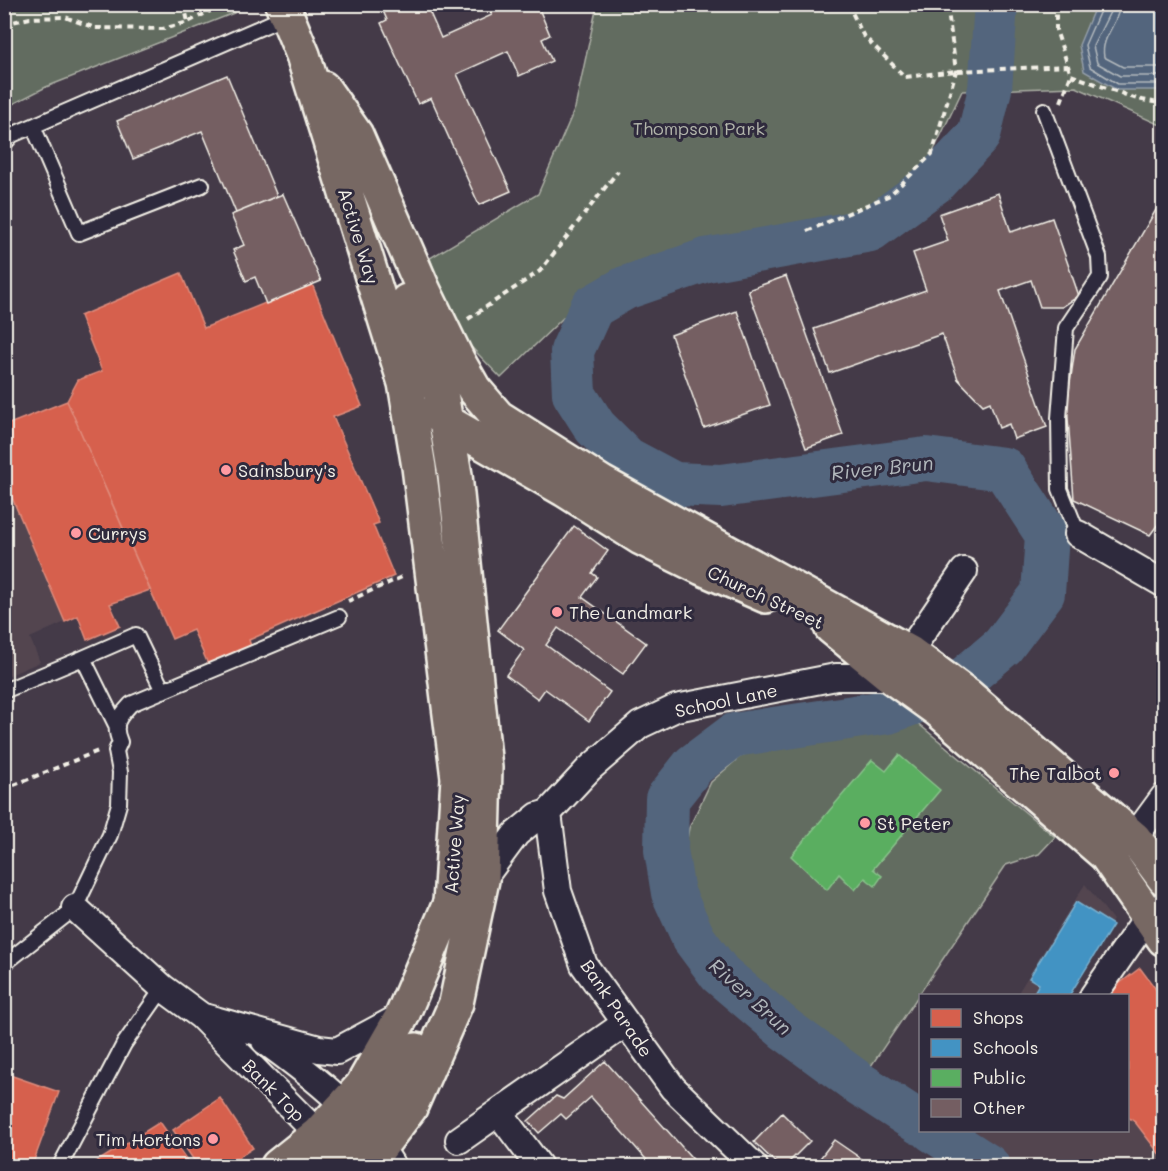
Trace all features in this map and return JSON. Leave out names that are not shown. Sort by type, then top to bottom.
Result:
[{"type":"main road","points":[[284,10],[303,56]]},
{"type":"main road","name":"Active Way","points":[[303,56],[329,98],[356,135],[445,335]]},
{"type":"main road","name":"Active Way","points":[[303,56],[405,383],[420,467],[458,778],[450,903],[402,1016],[362,1086],[352,1112]]},
{"type":"main road","name":"Active Way","points":[[278,1167],[350,1158],[410,1108],[456,1003],[482,880],[485,768],[455,475],[447,422],[428,353],[359,170],[329,98]]},
{"type":"main road","name":"Church Street","points":[[445,335],[474,390],[498,417],[928,685],[1106,855],[1158,920]]},
{"type":"main road","name":"Church Street","points":[[405,383],[418,399],[447,422],[565,490],[641,538],[702,568],[825,621],[928,685],[1134,838],[1164,878]]},
{"type":"main road","points":[[447,422],[460,417],[479,415],[498,417]]},
{"type":"main road","name":"Active Way","points":[[420,467],[432,437],[447,422]]},
{"type":"main road","points":[[350,1158],[352,1112],[374,1115],[397,1083],[465,966]]},
{"type":"street","points":[[1078,534],[1164,584]]},
{"type":"street","points":[[928,685],[964,571]]},
{"type":"street","name":"School Lane","points":[[482,880],[516,834],[538,816],[548,813],[588,769],[640,725],[676,708],[836,677],[928,685]]},
{"type":"street","points":[[1106,855],[1134,838],[1164,797]]},
{"type":"street","name":"Bank Parade","points":[[548,813],[558,891],[584,965],[673,1088],[754,1167]]},
{"type":"street","name":"Bank Top","points":[[75,908],[163,988],[201,1016],[350,1158]]},
{"type":"street","points":[[1096,994],[1158,920]]},
{"type":"street","name":"Bank Top","points":[[201,1016],[319,1049],[337,1051],[402,1016]]},
{"type":"street","points":[[459,1140],[626,1023]]},
{"type":"street","name":"Bank Top","points":[[253,1032],[296,1063],[352,1112]]},
{"type":"street","points":[[499,1113],[539,1167]]},
{"type":"lane","points":[[4,144],[12,135],[284,10]]},
{"type":"lane","points":[[1044,110],[1099,257],[1100,277],[1066,328],[1059,418],[1060,489],[1078,534]]},
{"type":"lane","points":[[33,126],[80,233],[202,185]]},
{"type":"lane","points":[[4,964],[75,908],[110,835],[118,804],[120,772],[116,751],[120,742],[115,732],[118,718],[131,704],[339,617]]},
{"type":"lane","points":[[4,691],[136,635],[162,691]]},
{"type":"lane","points":[[83,658],[117,727]]},
{"type":"lane","points":[[60,1167],[124,1044],[163,988]]},
{"type":"path","points":[[184,4],[188,22]]},
{"type":"path","points":[[4,24],[30,18],[65,17],[95,28],[163,29],[188,22],[224,4]]},
{"type":"path","points":[[826,4],[837,8],[846,4],[863,35],[905,77],[956,71],[1067,66]]},
{"type":"path","points":[[807,231],[890,195],[932,154],[956,71],[947,4]]},
{"type":"path","points":[[1056,4],[1056,30],[1071,75],[1137,99],[1164,104]]},
{"type":"path","points":[[445,335],[540,271],[618,171]]},
{"type":"shaded area","points":[[4,480],[65,622],[30,638],[40,662],[5,677]]},
{"type":"shaded area","points":[[1085,884],[1113,920],[1065,994],[1017,994]]},
{"type":"shaded area","points":[[1129,1113],[1136,1118],[1163,1154],[1163,1166],[1019,1166],[968,1132],[1129,1132]]},
{"type":"green space","points":[[5,4],[234,4],[234,13],[46,87],[5,108]]},
{"type":"green space","name":"Thompson Park","points":[[597,5],[1163,5],[1163,124],[1158,124],[1076,87],[962,91],[921,177],[842,223],[674,259],[590,292],[501,378],[456,331],[430,258],[538,194],[575,108]]},
{"type":"green space","points":[[909,716],[1055,837],[1039,854],[1006,865],[867,1072],[775,1004],[726,963],[702,930],[681,871],[689,828],[711,782],[742,755]]},
{"type":"water","points":[[1100,5],[1163,5],[1163,90],[1117,90],[1084,71],[1079,45],[1094,9]]},
{"type":"building: Shops","name":"Sainsbury's","points":[[181,273],[204,328],[312,284],[362,406],[333,417],[379,523],[373,525],[394,576],[249,640],[251,646],[208,664],[193,630],[172,639],[67,401],[78,380],[102,371],[80,316]]},
{"type":"building: Shops","name":"Currys","points":[[67,401],[150,590],[110,604],[120,626],[87,640],[78,616],[65,622],[4,479],[4,426]]},
{"type":"building: Shops","points":[[1140,968],[1164,1000],[1164,1160],[1135,1122],[1129,1118],[1129,994],[1106,994]]},
{"type":"building: Shops","points":[[4,1073],[59,1092],[32,1166],[4,1159]]},
{"type":"building: Shops","name":"Tim Hortons","points":[[220,1098],[253,1148],[225,1166],[198,1166],[173,1130]]},
{"type":"building: Shops","points":[[160,1122],[191,1166],[90,1166]]},
{"type":"building: Shops","points":[[4,1159],[26,1166],[4,1166]]},
{"type":"building: Schools","points":[[1076,902],[1113,925],[1070,994],[1033,994],[1039,984],[1029,978]]},
{"type":"building: Public","name":"St Peter","points":[[899,755],[940,790],[873,869],[882,876],[875,886],[865,878],[855,890],[839,874],[827,890],[791,856],[872,760],[886,771]]},
{"type":"building: Other","points":[[380,4],[426,4],[441,38],[492,15],[487,4],[537,4],[550,35],[542,39],[552,61],[519,76],[508,51],[457,74],[511,191],[479,205],[431,98],[418,104],[381,23],[387,20]]},
{"type":"building: Other","points":[[227,75],[277,196],[236,213],[202,131],[133,159],[117,121]]},
{"type":"building: Other","points":[[998,193],[1011,232],[1052,218],[1079,296],[1062,307],[1040,307],[1031,280],[1000,291],[1047,427],[1014,439],[1009,424],[999,428],[990,402],[983,405],[958,379],[942,334],[830,373],[814,329],[926,290],[913,253],[948,241],[939,214]]},
{"type":"building: Other","points":[[283,194],[321,281],[266,304],[255,277],[246,281],[233,250],[244,245],[231,215]]},
{"type":"building: Other","points":[[1164,196],[1164,516],[1150,535],[1074,499],[1067,405],[1075,349]]},
{"type":"building: Other","points":[[786,276],[843,435],[806,448],[748,290]]},
{"type":"building: Other","points":[[737,311],[770,405],[704,428],[671,335]]},
{"type":"building: Other","name":"The Landmark","points":[[574,526],[608,551],[592,573],[597,577],[582,597],[646,643],[623,674],[558,628],[546,645],[610,692],[589,721],[545,689],[538,699],[506,675],[524,650],[498,630]]},
{"type":"building: Other","points":[[605,1061],[699,1166],[652,1166],[591,1097],[566,1119],[561,1114],[539,1133],[528,1121],[556,1096],[563,1099]]},
{"type":"building: Other","points":[[782,1113],[810,1141],[785,1166],[779,1166],[754,1142]]},
{"type":"building: Other","points":[[834,1140],[872,1166],[814,1166]]},
{"type":"waterway","name":"River Brun","points":[[919,1122],[860,1084],[785,1029],[720,974],[694,939],[673,893],[666,850],[667,799],[694,765],[734,735],[888,712],[952,689],[1003,646],[1043,593],[1047,535],[1004,469],[926,459],[721,486],[674,484],[627,459],[595,427],[574,394],[572,351],[592,307],[625,288],[706,260],[870,230],[935,182],[979,135],[990,89],[996,4]]},
{"type":"waterway","name":"River Brun","points":[[935,1132],[988,1166]]},
{"type":"place","name":"Sainsbury's","points":[[226,470]]},
{"type":"place","name":"Currys","points":[[76,533]]},
{"type":"place","name":"The Landmark","points":[[557,612]]},
{"type":"place","name":"The Talbot","points":[[1114,773]]},
{"type":"place","name":"St Peter","points":[[865,823]]},
{"type":"place","name":"Tim Hortons","points":[[213,1139]]}]
